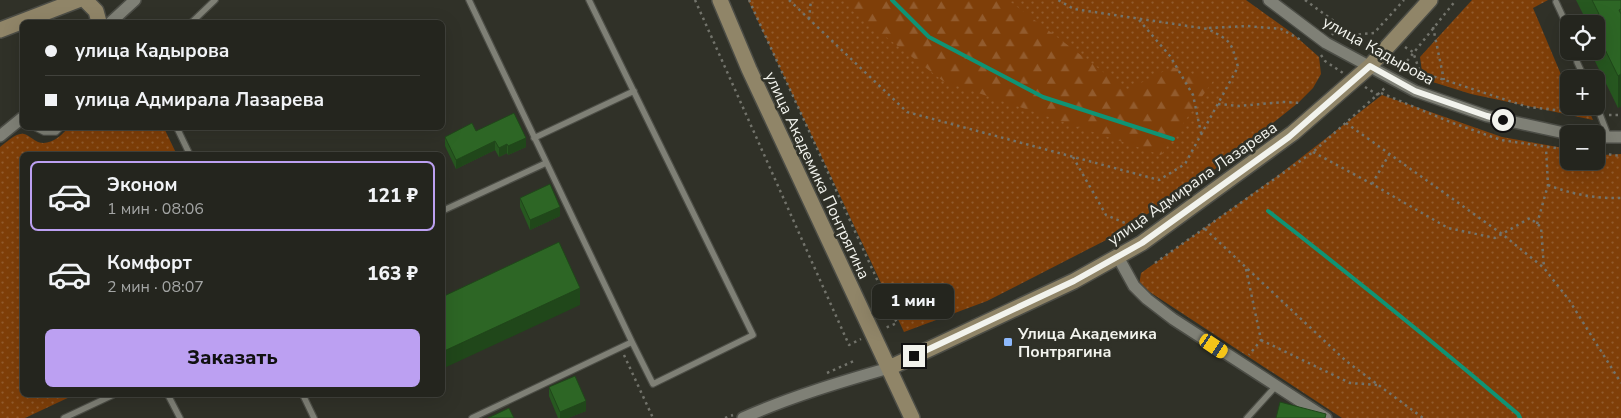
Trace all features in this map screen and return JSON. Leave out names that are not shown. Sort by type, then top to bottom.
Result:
[{"type":"street","points":[[26,20],[78,0]]},
{"type":"street","points":[[85,0],[96,11],[98,20]]},
{"type":"street","points":[[113,20],[135,0]]},
{"type":"street","name":"улица Академика Понтрягина","points":[[720,0],[749,69],[912,418]]},
{"type":"street","name":"улица Кадырова","points":[[1269,0],[1326,43],[1415,91],[1487,116],[1560,132]]},
{"type":"street","name":"улица Адмирала Лазарева","points":[[743,418],[765,408],[838,383],[889,368],[1074,281],[1142,243],[1289,137],[1370,66],[1430,0]]},
{"type":"street","points":[[0,30],[20,22]]},
{"type":"street","points":[[0,136],[20,120]]},
{"type":"street","points":[[1605,138],[1621,137]]},
{"type":"street","points":[[1118,257],[1134,286],[1147,300],[1173,319],[1326,418]]},
{"type":"lane","points":[[194,20],[215,0]]},
{"type":"lane","points":[[468,0],[653,384],[753,335],[589,0]]},
{"type":"lane","points":[[1556,2],[1562,15]]},
{"type":"lane","points":[[534,138],[634,91]]},
{"type":"lane","points":[[1602,116],[1609,138]]},
{"type":"lane","points":[[40,130],[56,132],[58,130]]},
{"type":"lane","points":[[178,130],[189,152]]},
{"type":"lane","points":[[445,210],[546,163]]},
{"type":"lane","points":[[472,418],[632,342]]},
{"type":"lane","points":[[1247,418],[1276,386]]},
{"type":"lane","points":[[64,418],[109,397]]},
{"type":"lane","points":[[169,397],[180,418]]},
{"type":"lane","points":[[304,397],[314,418]]},
{"type":"path","points":[[695,0],[849,345],[897,323],[749,0]]},
{"type":"path","points":[[789,0],[907,112],[1159,180],[1185,164],[1238,67],[1234,51],[1228,39],[1208,28]]},
{"type":"path","points":[[809,19],[811,0]]},
{"type":"path","points":[[1058,0],[1074,9],[1208,28],[1247,26],[1280,29],[1303,42]]},
{"type":"path","points":[[1305,0],[1353,35],[1374,33],[1394,40],[1413,52],[1420,72],[1528,107],[1602,116],[1621,115]]},
{"type":"path","points":[[1374,33],[1404,0]]},
{"type":"path","points":[[1155,263],[1314,152],[1381,93],[1456,0]]},
{"type":"path","points":[[1138,18],[1170,56],[1194,95],[1202,134]]},
{"type":"path","points":[[1433,27],[1444,80]]},
{"type":"path","points":[[1381,93],[1450,122],[1501,140],[1560,149]]},
{"type":"path","points":[[1218,104],[1239,106],[1284,102],[1302,103]]},
{"type":"path","points":[[1346,123],[1502,234],[1544,268],[1569,300],[1621,383]]},
{"type":"path","points":[[1537,224],[1548,185],[1546,148]]},
{"type":"path","points":[[1314,152],[1448,228],[1495,238],[1530,218],[1541,227],[1544,268]]},
{"type":"path","points":[[1372,184],[1390,153]]},
{"type":"path","points":[[1605,154],[1621,156]]},
{"type":"path","points":[[1073,157],[1106,215],[1132,226]]},
{"type":"path","points":[[1548,185],[1561,190],[1605,198],[1621,198]]},
{"type":"path","points":[[1205,229],[1346,361],[1424,418]]},
{"type":"path","points":[[1242,364],[1261,340],[1246,267]]},
{"type":"path","points":[[1261,340],[1350,383],[1378,385]]},
{"type":"path","points":[[620,347],[653,418]]},
{"type":"green space","points":[[748,0],[1246,0],[1292,33],[1319,57],[1321,74],[1313,88],[1298,103],[1210,173],[1114,236],[987,301],[904,332]]},
{"type":"green space","points":[[847,0],[1008,0],[1127,90],[1172,67],[1213,81],[1161,155],[943,81],[850,9]]},
{"type":"green space","points":[[1472,0],[1548,0],[1533,8],[1560,72],[1560,113],[1471,94],[1423,79],[1420,57]]},
{"type":"green space","points":[[1382,95],[1502,137],[1560,147],[1560,170],[1605,170],[1605,155],[1621,154],[1621,418],[1342,418],[1139,285],[1141,273],[1276,177]]},
{"type":"green space","points":[[1570,115],[1591,115],[1593,120]]},
{"type":"green space","points":[[66,130],[165,130],[176,152],[20,152],[20,397],[70,397],[25,418],[0,418],[0,147],[14,136],[21,134],[28,135],[42,143],[47,143],[59,137]]},
{"type":"building","points":[[1592,0],[1621,0],[1621,9],[1619,10],[1621,14],[1621,74],[1618,76],[1605,49],[1605,15],[1597,15],[1599,14]]},
{"type":"building","points":[[514,113],[526,138],[499,148],[495,141],[456,160],[445,137],[472,123],[476,131]]},
{"type":"building","points":[[550,184],[560,207],[530,220],[520,198]]},
{"type":"building","points":[[559,242],[580,288],[445,351],[445,296]]},
{"type":"building","points":[[575,376],[586,401],[560,412],[549,387]]},
{"type":"building","points":[[1280,402],[1326,414],[1325,418],[1276,418]]},
{"type":"building","points":[[509,408],[514,418],[488,418]]},
{"type":"waterway","points":[[892,0],[929,37],[1043,97],[1173,139]]},
{"type":"waterway","points":[[1268,211],[1425,336],[1518,414],[1520,418]]},
{"type":"place","name":"Улица Академика Понтрягина","points":[[1008,342]]},
{"type":"route","points":[[914,356],[1074,281],[1142,243],[1289,137],[1370,66],[1415,91],[1503,120]]}]
